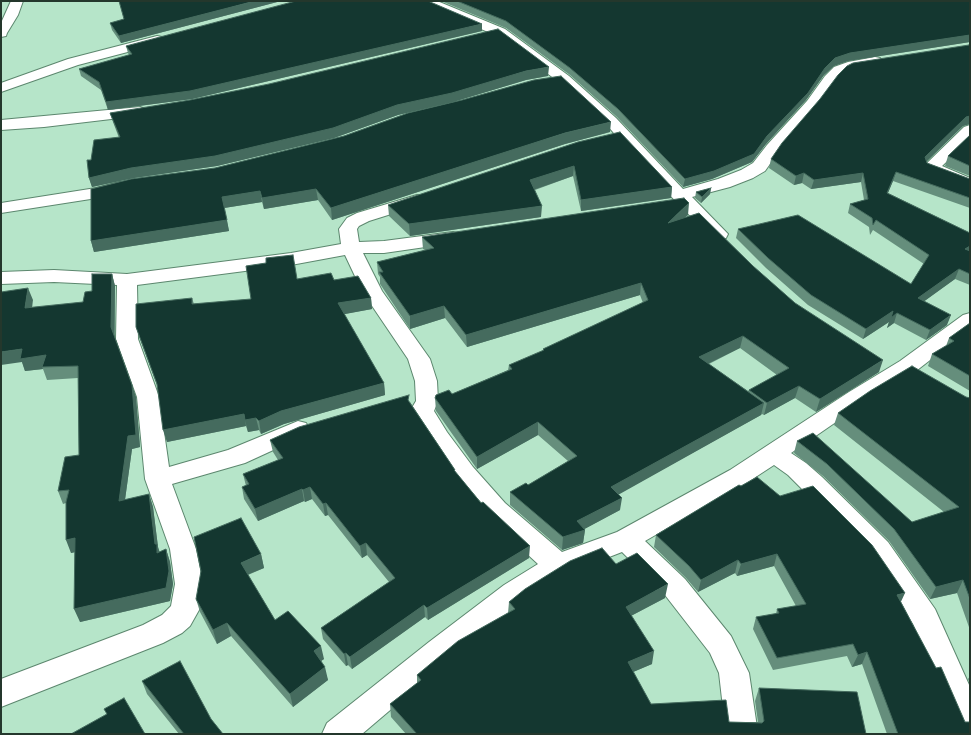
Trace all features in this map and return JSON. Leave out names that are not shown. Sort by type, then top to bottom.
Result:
[{"type":"street","points":[[1,33],[6,17],[17,1]]},
{"type":"street","points":[[427,1],[500,32],[564,79],[625,135],[660,175],[731,246]]},
{"type":"street","points":[[477,37],[500,32]]},
{"type":"street","points":[[1,88],[73,62],[170,37]]},
{"type":"street","points":[[665,205],[747,174],[760,167],[773,148],[812,104],[830,79],[839,70],[848,66],[886,59]]},
{"type":"street","points":[[544,82],[564,79]]},
{"type":"street","points":[[1,125],[94,118],[157,110]]},
{"type":"street","points":[[970,130],[931,167],[970,184]]},
{"type":"street","points":[[602,140],[625,135]]},
{"type":"street","points":[[1,208],[97,193],[134,184]]},
{"type":"street","points":[[437,194],[363,217],[353,222],[348,229],[351,248],[372,291],[419,359],[426,381],[427,401],[422,411],[464,473],[496,510],[558,565]]},
{"type":"street","points":[[1,278],[54,276],[127,280],[290,259],[351,248],[384,247],[470,235]]},
{"type":"street","points":[[1,693],[86,662],[153,634],[172,624],[185,610],[189,584],[183,549],[158,479],[148,397],[127,339],[127,280]]},
{"type":"street","points":[[338,734],[439,650],[514,593],[558,565],[626,539],[739,476],[857,397],[905,370],[970,319]]},
{"type":"street","points":[[403,399],[411,397],[427,401]]},
{"type":"street","points":[[158,479],[236,457],[292,431],[322,422]]},
{"type":"street","points":[[774,453],[813,484],[878,549],[925,618],[970,723]]},
{"type":"street","points":[[626,539],[675,587],[721,645],[734,673],[742,734]]},
{"type":"building","points":[[119,1],[255,1],[119,36],[110,23],[124,19]]},
{"type":"building","points":[[296,1],[428,1],[482,24],[190,91],[106,102],[99,82],[79,69],[132,54],[126,46]]},
{"type":"building","points":[[457,1],[970,1],[970,35],[850,53],[835,58],[825,68],[808,93],[767,136],[754,154],[714,171],[685,179],[618,109],[570,68],[506,21]]},
{"type":"building","points":[[498,29],[549,67],[526,71],[452,93],[397,105],[333,128],[215,156],[131,168],[89,178],[87,160],[91,160],[94,140],[120,137],[110,113],[190,100],[269,84]]},
{"type":"building","points":[[969,45],[970,116],[966,117],[925,157],[927,163],[970,179],[970,198],[896,172],[887,193],[970,233],[970,246],[965,249],[970,251],[970,274],[959,269],[918,298],[951,315],[930,330],[897,313],[891,318],[893,311],[866,329],[811,295],[768,258],[738,229],[798,215],[911,284],[929,255],[876,220],[873,225],[872,218],[850,204],[868,199],[863,173],[814,180],[804,173],[796,176],[771,159],[782,143],[847,66],[853,63]]},
{"type":"building","points":[[561,76],[611,122],[565,133],[331,208],[316,189],[262,198],[260,191],[222,197],[227,220],[91,241],[91,189],[131,179],[215,168],[344,136],[408,113],[534,80]]},
{"type":"building","points":[[620,132],[672,187],[581,200],[574,166],[530,180],[542,206],[409,224],[388,205],[578,142]]},
{"type":"building","points":[[970,135],[970,166],[948,156]]},
{"type":"building","points":[[711,188],[702,197],[696,192]]},
{"type":"building","points":[[684,198],[689,203],[668,223],[699,213],[753,266],[795,303],[883,360],[820,399],[799,386],[767,403],[749,390],[789,368],[743,336],[699,357],[764,403],[611,487],[622,498],[577,521],[585,530],[563,537],[510,492],[526,483],[528,485],[577,456],[538,422],[477,457],[435,398],[436,395],[449,390],[452,394],[512,369],[509,365],[544,350],[543,349],[648,300],[641,283],[466,335],[444,306],[410,316],[379,272],[383,272],[377,262],[434,248],[422,237]]},
{"type":"building","points":[[293,255],[297,279],[331,273],[334,280],[358,276],[371,298],[338,303],[384,383],[281,411],[259,421],[256,418],[245,420],[244,414],[163,430],[157,384],[136,327],[136,304],[192,298],[192,304],[251,299],[246,266],[266,263],[266,258]]},
{"type":"building","points":[[92,274],[112,274],[111,327],[132,385],[136,435],[128,436],[119,501],[149,494],[155,544],[157,544],[157,553],[166,549],[169,571],[166,588],[74,609],[75,538],[66,540],[66,502],[69,490],[58,491],[65,457],[79,455],[78,366],[42,367],[46,355],[20,359],[22,349],[1,352],[1,292],[28,288],[25,308],[83,302],[85,292],[92,291]]},
{"type":"building","points":[[970,323],[970,376],[932,354],[954,341],[949,338]]},
{"type":"building","points":[[912,366],[970,398],[970,599],[963,580],[936,587],[894,529],[827,464],[797,441],[813,433],[912,522],[959,507],[838,413],[870,391]]},
{"type":"building","points":[[409,395],[408,400],[454,470],[481,503],[483,502],[530,546],[427,608],[424,605],[350,657],[346,653],[344,654],[321,628],[395,578],[366,543],[360,546],[326,503],[323,504],[310,487],[255,509],[242,487],[249,484],[243,474],[283,458],[270,440],[299,427]]},
{"type":"building","points":[[757,477],[780,496],[813,486],[872,545],[905,593],[897,595],[936,668],[941,667],[965,722],[970,722],[970,734],[898,734],[867,652],[858,655],[853,644],[777,658],[756,617],[779,613],[777,609],[806,604],[777,554],[741,564],[738,560],[701,580],[689,566],[656,535],[739,485],[741,486]]},
{"type":"building","points":[[241,518],[261,554],[241,563],[275,620],[288,611],[321,646],[314,651],[325,667],[290,694],[227,623],[213,630],[196,599],[201,571],[194,537]]},
{"type":"building","points":[[602,548],[616,564],[637,553],[668,584],[626,607],[654,651],[628,662],[651,704],[726,700],[729,722],[762,723],[764,721],[759,688],[857,692],[866,734],[417,734],[390,704],[421,680],[417,675],[458,641],[515,609],[509,602],[525,589],[570,561]]},
{"type":"building","points":[[180,661],[211,719],[223,734],[184,734],[142,681]]},
{"type":"building","points":[[124,698],[145,734],[71,734],[107,714],[104,709]]}]
